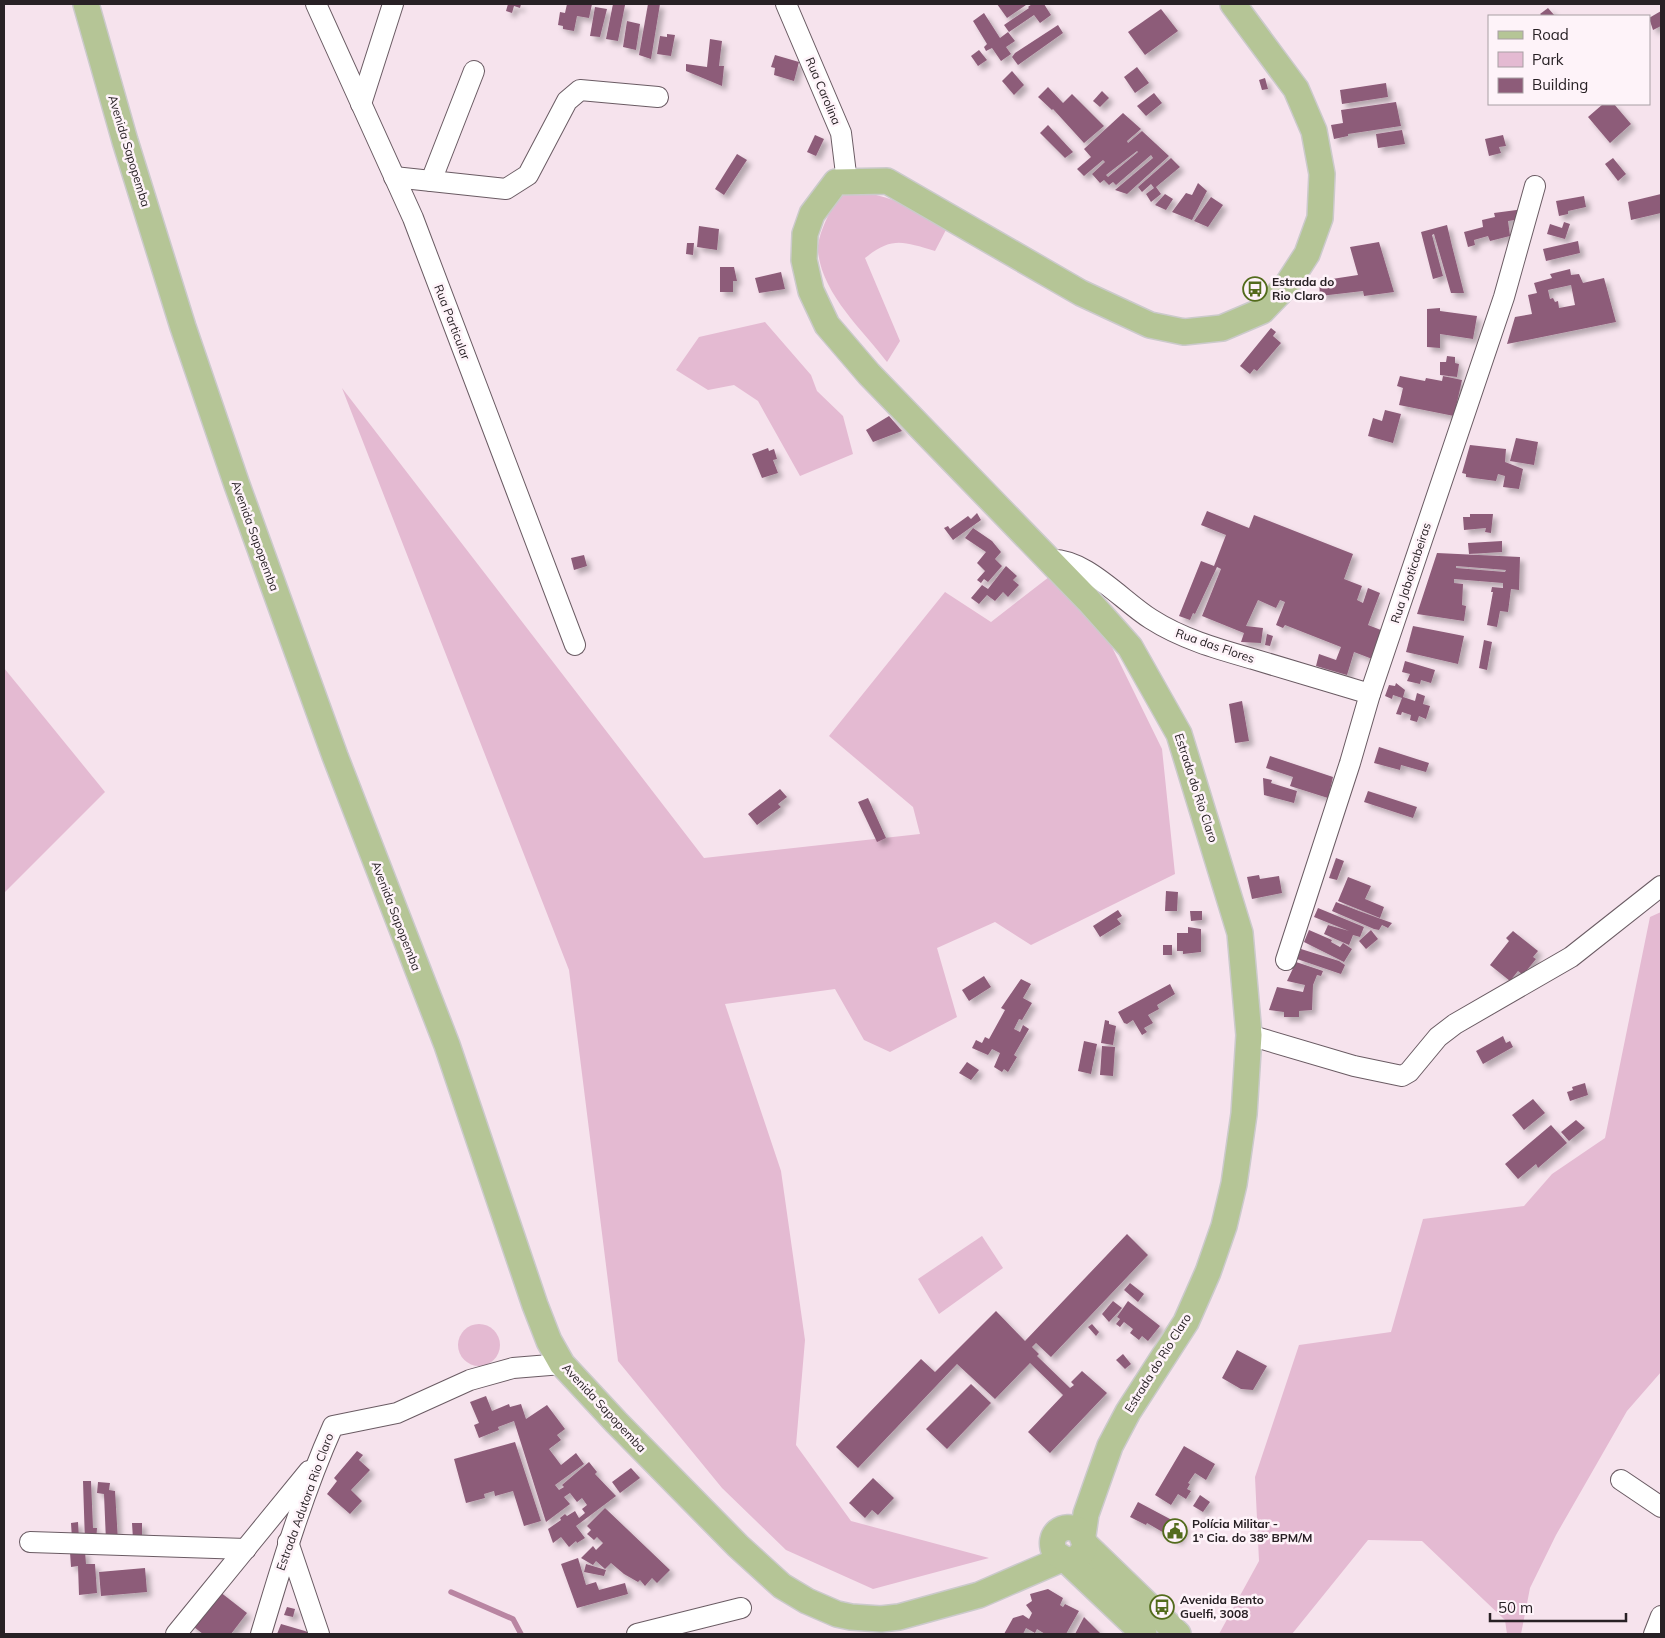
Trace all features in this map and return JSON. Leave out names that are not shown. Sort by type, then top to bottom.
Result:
[{"type":"main road","name":"Avenida Sapopemba","points":[[86,4],[125,141],[180,318],[237,485],[338,765],[447,1046],[535,1305],[549,1341],[562,1364],[616,1422],[738,1546],[782,1586],[807,1601],[837,1614],[881,1619],[898,1617],[945,1605],[1021,1563],[1068,1544]]},
{"type":"main road","name":"Estrada do Rio Claro","points":[[1068,1544],[1086,1514],[1096,1481],[1110,1446],[1128,1412],[1186,1322],[1208,1272],[1224,1226],[1234,1184],[1244,1114],[1249,1036],[1240,933],[1179,734],[1130,647],[1088,600],[869,374],[827,324],[809,283],[804,260],[805,234],[812,214],[836,182],[887,181],[1081,293],[1150,325],[1184,332],[1222,328],[1262,311],[1287,285],[1307,254],[1320,218],[1322,174],[1314,131],[1296,89],[1233,4]]},
{"type":"main road","points":[[1068,1544],[1144,1634]]},
{"type":"main road","points":[[1068,1544],[1178,1634]]},
{"type":"street","name":"Rua Particular","points":[[316,4],[416,227],[575,646]]},
{"type":"street","points":[[361,104],[394,4]]},
{"type":"street","name":"Rua Carolina","points":[[786,4],[841,133],[847,182]]},
{"type":"street","points":[[430,181],[474,71]]},
{"type":"street","points":[[394,177],[506,189],[528,176],[567,101],[580,90],[658,97]]},
{"type":"street","name":"Rua Jaboticabeiras","points":[[1286,960],[1350,763],[1370,694],[1504,297],[1535,186]]},
{"type":"street","name":"Rua das Flores","points":[[1048,560],[1060,559],[1075,565],[1096,578],[1150,619],[1199,643],[1370,694]]},
{"type":"street","points":[[1249,1036],[1354,1066],[1402,1076],[1410,1072],[1438,1037],[1454,1024],[1571,957],[1661,886]]},
{"type":"street","name":"Estrada Adutora Rio Claro","points":[[261,1634],[288,1542],[318,1460],[334,1426],[397,1413],[470,1380],[514,1368],[562,1364]]},
{"type":"street","points":[[176,1634],[318,1460]]},
{"type":"street","points":[[1622,1480],[1661,1507]]},
{"type":"street","points":[[30,1542],[246,1549]]},
{"type":"street","points":[[288,1542],[319,1634]]},
{"type":"street","points":[[637,1634],[741,1608]]},
{"type":"street","points":[[1654,1634],[1661,1616]]},
{"type":"green space","points":[[844,188],[898,202],[948,226],[935,251],[906,243],[898,243],[883,246],[865,258],[900,341],[887,362],[835,297],[821,268],[818,252],[820,237],[831,209]]},
{"type":"green space","points":[[765,322],[811,375],[817,391],[843,416],[853,454],[800,476],[758,401],[734,385],[708,390],[676,370],[699,337]]},
{"type":"green space","points":[[342,388],[704,858],[920,834],[913,807],[829,736],[945,592],[991,622],[1049,577],[1109,641],[1162,749],[1175,874],[1031,945],[995,922],[937,948],[957,1017],[890,1052],[864,1040],[835,989],[725,1004],[781,1171],[805,1340],[796,1445],[851,1521],[989,1558],[873,1589],[786,1550],[722,1488],[618,1361],[569,970]]},
{"type":"green space","points":[[4,668],[105,792],[4,893]]},
{"type":"green space","points":[[1661,912],[1661,1372],[1627,1411],[1556,1535],[1530,1588],[1521,1634],[1507,1634],[1505,1620],[1422,1541],[1368,1540],[1292,1634],[1219,1634],[1259,1561],[1255,1477],[1299,1345],[1391,1332],[1423,1219],[1524,1206],[1552,1174],[1605,1138],[1650,917]]},
{"type":"green space","points":[[982,1236],[1003,1268],[939,1314],[918,1279]]},
{"type":"green space","points":[[475,1324],[483,1324],[494,1330],[500,1345],[494,1360],[483,1366],[475,1366],[464,1360],[458,1349],[458,1341],[464,1330]]},
{"type":"building","points":[[508,4],[521,4],[520,8],[514,6],[512,13],[506,11]]},
{"type":"building","points":[[567,4],[592,4],[589,18],[577,16],[574,31],[563,29],[563,26],[558,25],[560,12],[565,13]]},
{"type":"building","points":[[613,4],[625,5],[618,41],[606,39]]},
{"type":"building","points":[[648,4],[660,4],[651,59],[639,55]]},
{"type":"building","points":[[997,4],[1025,4],[1026,5],[1007,18]]},
{"type":"building","points":[[1032,4],[1044,4],[1051,15],[1040,23],[1034,15],[1009,32],[1004,25]]},
{"type":"building","points":[[595,7],[607,9],[600,37],[590,36]]},
{"type":"building","points":[[1548,8],[1554,15],[1541,15]]},
{"type":"building","points":[[1161,9],[1178,31],[1145,55],[1128,32]]},
{"type":"building","points":[[1661,11],[1661,26],[1653,30],[1650,17]]},
{"type":"building","points":[[984,13],[1000,38],[1008,32],[1015,41],[1006,47],[1011,54],[1001,61],[992,48],[986,51],[984,47],[987,44],[973,21]]},
{"type":"building","points":[[627,21],[640,24],[636,50],[623,47]]},
{"type":"building","points":[[1058,25],[1063,33],[1018,65],[1012,57],[1015,53]]},
{"type":"building","points":[[667,34],[675,35],[671,56],[657,54],[660,36],[667,37]]},
{"type":"building","points":[[710,39],[722,41],[719,66],[724,66],[722,86],[686,71],[686,64],[707,67]]},
{"type":"building","points":[[979,50],[987,60],[978,66],[971,56]]},
{"type":"building","points":[[775,55],[799,62],[794,81],[774,75],[775,68],[771,67]]},
{"type":"building","points":[[1137,67],[1149,83],[1135,93],[1124,77]]},
{"type":"building","points":[[1012,71],[1024,85],[1014,95],[1002,81]]},
{"type":"building","points":[[1265,78],[1268,89],[1262,90],[1259,80]]},
{"type":"building","points":[[1386,83],[1388,97],[1342,104],[1340,90]]},
{"type":"building","points":[[1048,87],[1063,103],[1072,94],[1104,126],[1084,143],[1053,109],[1038,97]]},
{"type":"building","points":[[1102,91],[1109,98],[1100,107],[1093,101]]},
{"type":"building","points":[[1154,93],[1162,103],[1146,116],[1137,106]]},
{"type":"building","points":[[1396,102],[1401,126],[1348,134],[1348,136],[1334,139],[1331,125],[1343,123],[1341,110]]},
{"type":"building","points":[[1602,105],[1615,105],[1631,124],[1610,143],[1588,117]]},
{"type":"building","points":[[1123,113],[1141,129],[1127,141],[1128,143],[1142,131],[1169,156],[1127,194],[1115,190],[1153,158],[1151,155],[1116,185],[1113,182],[1109,185],[1104,180],[1100,183],[1092,174],[1105,162],[1103,160],[1084,176],[1077,169],[1091,157],[1084,149]],"holes":[[[1137,151],[1108,177],[1106,175]]]},
{"type":"building","points":[[1048,125],[1073,152],[1065,158],[1040,133]]},
{"type":"building","points":[[1402,130],[1405,144],[1378,148],[1376,134]]},
{"type":"building","points":[[815,135],[824,139],[816,156],[807,152]]},
{"type":"building","points":[[1503,135],[1506,146],[1499,147],[1501,153],[1489,156],[1485,139]]},
{"type":"building","points":[[737,154],[747,160],[724,195],[715,189]]},
{"type":"building","points":[[1171,158],[1180,167],[1156,187],[1161,194],[1151,202],[1146,194],[1154,188],[1151,184],[1142,192],[1138,187]]},
{"type":"building","points":[[1613,158],[1626,174],[1618,181],[1605,164]]},
{"type":"building","points":[[1198,183],[1207,191],[1192,220],[1172,212],[1186,193],[1192,195]]},
{"type":"building","points":[[1165,194],[1173,199],[1166,210],[1155,205]]},
{"type":"building","points":[[1661,194],[1661,213],[1631,220],[1628,202]]},
{"type":"building","points":[[1584,196],[1586,207],[1568,211],[1568,214],[1559,216],[1556,201]]},
{"type":"building","points":[[1211,197],[1223,205],[1208,227],[1194,221]]},
{"type":"building","points":[[1524,209],[1522,219],[1508,221],[1510,236],[1490,241],[1488,236],[1474,240],[1475,245],[1468,247],[1464,232],[1483,227],[1482,220],[1495,217],[1494,213]]},
{"type":"building","points":[[1564,222],[1570,224],[1565,239],[1547,234],[1550,224],[1562,228]]},
{"type":"building","points":[[1447,225],[1464,293],[1451,293],[1434,234],[1432,235],[1443,276],[1433,279],[1421,232]]},
{"type":"building","points":[[699,226],[719,229],[717,250],[697,247]]},
{"type":"building","points":[[1578,241],[1580,253],[1546,261],[1543,249]]},
{"type":"building","points":[[1379,242],[1394,292],[1364,296],[1363,291],[1320,296],[1319,281],[1358,275],[1350,247]]},
{"type":"building","points":[[687,243],[694,243],[693,255],[686,254]]},
{"type":"building","points":[[720,267],[734,267],[737,281],[733,281],[733,292],[720,292]]},
{"type":"building","points":[[1570,269],[1571,275],[1579,274],[1583,283],[1604,278],[1616,322],[1507,344],[1515,317],[1532,314],[1528,295],[1537,293],[1534,283],[1552,278],[1550,274]],"holes":[[[1571,285],[1575,305],[1559,308],[1558,301],[1555,302],[1553,298],[1550,299],[1548,290]]]},
{"type":"building","points":[[781,272],[785,289],[759,293],[755,278]]},
{"type":"building","points":[[1440,308],[1440,311],[1477,316],[1473,339],[1440,334],[1440,348],[1427,347],[1427,309]]},
{"type":"building","points":[[1271,328],[1276,332],[1273,336],[1281,343],[1257,371],[1254,369],[1250,374],[1240,366]]},
{"type":"building","points":[[1447,356],[1455,357],[1455,363],[1459,364],[1457,377],[1440,375],[1440,362],[1446,362]]},
{"type":"building","points":[[1400,376],[1425,381],[1426,378],[1442,381],[1443,376],[1462,380],[1454,416],[1399,405],[1403,388],[1397,386]]},
{"type":"building","points":[[1385,410],[1401,414],[1393,443],[1368,436],[1373,418],[1382,421]]},
{"type":"building","points":[[889,416],[902,431],[873,442],[866,430]]},
{"type":"building","points":[[1516,438],[1538,442],[1534,465],[1510,461]]},
{"type":"building","points":[[1470,445],[1506,449],[1505,462],[1523,469],[1519,489],[1503,487],[1505,476],[1498,474],[1496,481],[1466,477],[1466,474],[1462,473]]},
{"type":"building","points":[[768,448],[769,451],[774,449],[777,459],[773,460],[778,473],[762,478],[752,454]]},
{"type":"building","points":[[1207,511],[1249,528],[1254,515],[1353,554],[1344,579],[1362,586],[1357,600],[1363,603],[1368,588],[1380,593],[1368,625],[1386,632],[1375,660],[1354,652],[1347,675],[1316,666],[1319,654],[1336,660],[1341,647],[1285,625],[1283,628],[1276,625],[1285,602],[1280,600],[1276,608],[1258,600],[1246,626],[1263,628],[1261,643],[1241,642],[1244,633],[1202,616],[1221,569],[1217,567],[1195,614],[1193,613],[1190,620],[1179,616],[1201,561],[1214,566],[1226,535],[1201,525]]},
{"type":"building","points":[[977,513],[981,520],[953,540],[944,528],[948,526],[950,529],[968,516],[971,519]]},
{"type":"building","points":[[1470,514],[1493,514],[1491,533],[1485,532],[1486,528],[1464,530],[1463,517],[1470,517]]},
{"type":"building","points":[[973,528],[992,541],[1001,552],[995,559],[1002,566],[988,582],[984,579],[981,583],[977,580],[985,571],[977,563],[986,552],[965,538]]},
{"type":"building","points":[[1502,541],[1502,552],[1469,554],[1468,543]]},
{"type":"building","points":[[1437,553],[1520,557],[1519,590],[1511,589],[1508,612],[1500,611],[1497,627],[1487,625],[1493,592],[1491,592],[1492,587],[1503,588],[1503,583],[1454,579],[1454,583],[1463,584],[1462,605],[1466,606],[1464,621],[1417,614]],"holes":[[[1456,566],[1506,570],[1505,572],[1456,568]]]},
{"type":"building","points":[[584,555],[587,566],[574,570],[571,558]]},
{"type":"building","points":[[1006,566],[1017,576],[1013,580],[1019,585],[1008,597],[1003,592],[995,601],[987,595],[979,604],[971,598],[982,585],[988,589]]},
{"type":"building","points":[[1413,626],[1464,636],[1458,664],[1406,652]]},
{"type":"building","points":[[1267,634],[1273,636],[1270,646],[1265,645]]},
{"type":"building","points":[[1484,640],[1492,642],[1487,670],[1479,668]]},
{"type":"building","points":[[1405,661],[1435,670],[1431,683],[1421,680],[1420,684],[1407,681],[1410,674],[1402,672]]},
{"type":"building","points":[[1396,683],[1405,690],[1403,697],[1415,701],[1417,693],[1425,696],[1423,704],[1430,706],[1426,719],[1419,716],[1417,722],[1410,720],[1411,715],[1402,712],[1401,715],[1396,714],[1402,698],[1393,695],[1392,699],[1385,696],[1389,685],[1395,686]]},
{"type":"building","points":[[1242,701],[1249,741],[1235,743],[1229,704]]},
{"type":"building","points":[[1379,747],[1429,763],[1426,772],[1401,765],[1400,770],[1374,763]]},
{"type":"building","points":[[1270,756],[1333,777],[1328,798],[1290,786],[1293,777],[1266,768]]},
{"type":"building","points":[[1263,778],[1272,780],[1271,783],[1297,791],[1294,803],[1264,795]]},
{"type":"building","points":[[780,789],[787,797],[778,804],[781,807],[757,825],[748,814]]},
{"type":"building","points":[[1368,791],[1417,807],[1413,818],[1364,802]]},
{"type":"building","points":[[868,798],[886,838],[877,842],[858,802]]},
{"type":"building","points":[[1336,858],[1344,861],[1337,880],[1329,878]]},
{"type":"building","points":[[1259,875],[1260,879],[1279,876],[1282,893],[1252,899],[1247,877]]},
{"type":"building","points":[[1348,877],[1371,886],[1365,899],[1384,907],[1380,918],[1338,901]]},
{"type":"building","points":[[1166,891],[1178,892],[1177,911],[1165,911]]},
{"type":"building","points":[[1336,902],[1392,923],[1388,928],[1382,925],[1379,930],[1374,929],[1332,911]]},
{"type":"building","points":[[1318,908],[1364,927],[1360,937],[1353,935],[1349,945],[1324,934],[1328,925],[1349,931],[1314,917]]},
{"type":"building","points":[[1118,910],[1122,916],[1117,919],[1121,924],[1100,937],[1093,926]]},
{"type":"building","points":[[1190,911],[1202,911],[1202,920],[1191,921]]},
{"type":"building","points":[[1188,927],[1201,929],[1201,952],[1183,954],[1183,951],[1177,951],[1177,933],[1188,933]]},
{"type":"building","points":[[1309,930],[1332,940],[1331,942],[1340,947],[1343,943],[1352,949],[1344,962],[1304,942]]},
{"type":"building","points":[[1371,930],[1378,939],[1366,949],[1359,941]]},
{"type":"building","points":[[1513,931],[1538,951],[1533,957],[1536,959],[1523,975],[1518,971],[1510,981],[1490,965],[1509,941],[1506,938]]},
{"type":"building","points":[[1163,945],[1172,945],[1172,955],[1163,955]]},
{"type":"building","points":[[1301,949],[1339,961],[1345,965],[1341,974],[1297,959]]},
{"type":"building","points":[[1296,962],[1323,971],[1321,976],[1317,975],[1313,985],[1312,1010],[1299,1011],[1299,1017],[1284,1017],[1284,1012],[1269,1010],[1277,987],[1303,992],[1305,985],[1287,981]]},
{"type":"building","points":[[984,976],[991,987],[969,1001],[962,990]]},
{"type":"building","points":[[1021,979],[1031,984],[1023,998],[1032,1003],[1022,1020],[1019,1019],[1014,1029],[1020,1032],[1023,1025],[1029,1029],[1014,1055],[1017,1057],[1008,1072],[1004,1069],[1002,1072],[994,1067],[1000,1053],[992,1049],[988,1055],[972,1048],[976,1040],[982,1043],[985,1037],[989,1039],[1005,1010],[1001,1008]]},
{"type":"building","points":[[1170,984],[1175,994],[1157,1005],[1159,1009],[1148,1015],[1153,1023],[1144,1028],[1147,1032],[1142,1035],[1133,1020],[1127,1024],[1124,1023],[1118,1012]]},
{"type":"building","points":[[1105,1020],[1109,1021],[1109,1024],[1116,1026],[1113,1045],[1101,1043]]},
{"type":"building","points":[[1503,1036],[1506,1043],[1510,1041],[1513,1047],[1483,1064],[1476,1051]]},
{"type":"building","points":[[1084,1041],[1097,1044],[1091,1074],[1078,1071]]},
{"type":"building","points":[[1102,1046],[1115,1047],[1113,1076],[1100,1075]]},
{"type":"building","points":[[967,1062],[979,1070],[971,1080],[959,1073]]},
{"type":"building","points":[[1585,1083],[1588,1095],[1570,1101],[1567,1092],[1573,1090],[1572,1087]]},
{"type":"building","points":[[1533,1099],[1545,1113],[1524,1130],[1512,1115]]},
{"type":"building","points":[[1576,1120],[1585,1128],[1569,1141],[1561,1132]]},
{"type":"building","points":[[1551,1125],[1567,1143],[1538,1168],[1536,1164],[1518,1179],[1505,1164]]},
{"type":"building","points":[[1127,1234],[1148,1255],[1051,1357],[1036,1343],[1032,1347],[1039,1354],[1037,1356],[1070,1388],[1074,1385],[1071,1382],[1082,1371],[1107,1393],[1050,1453],[1028,1432],[1063,1395],[1030,1363],[995,1399],[957,1364],[858,1468],[836,1447],[921,1359],[935,1372],[996,1311],[1025,1341]]},
{"type":"building","points":[[1130,1283],[1144,1294],[1138,1302],[1124,1290]]},
{"type":"building","points":[[1113,1301],[1122,1308],[1109,1322],[1102,1314]]},
{"type":"building","points":[[1128,1301],[1160,1326],[1148,1341],[1142,1336],[1139,1340],[1130,1333],[1133,1329],[1124,1322],[1120,1327],[1116,1324],[1120,1319],[1117,1317]]},
{"type":"building","points":[[1092,1324],[1099,1332],[1096,1336],[1088,1327]]},
{"type":"building","points":[[1237,1350],[1267,1366],[1253,1390],[1241,1389],[1222,1378]]},
{"type":"building","points":[[1123,1354],[1131,1364],[1125,1369],[1116,1360]]},
{"type":"building","points":[[971,1384],[991,1403],[947,1449],[926,1429]]},
{"type":"building","points":[[486,1396],[492,1411],[509,1404],[510,1407],[521,1404],[526,1419],[547,1405],[565,1429],[557,1435],[561,1440],[549,1449],[561,1465],[576,1453],[584,1464],[555,1485],[559,1490],[564,1487],[562,1485],[589,1462],[597,1472],[595,1474],[616,1496],[576,1526],[585,1538],[577,1543],[576,1541],[569,1547],[561,1537],[553,1543],[548,1529],[561,1520],[560,1518],[565,1514],[567,1516],[575,1511],[579,1518],[585,1513],[582,1509],[587,1505],[582,1498],[577,1502],[570,1493],[564,1497],[570,1504],[546,1522],[514,1421],[498,1427],[499,1430],[479,1438],[474,1425],[479,1423],[470,1402]]},
{"type":"building","points":[[515,1442],[541,1521],[524,1526],[513,1491],[495,1496],[494,1491],[484,1494],[485,1498],[466,1503],[454,1459]]},
{"type":"building","points":[[1184,1446],[1215,1464],[1206,1480],[1195,1473],[1188,1483],[1190,1484],[1187,1489],[1191,1491],[1186,1499],[1178,1494],[1171,1505],[1155,1495]]},
{"type":"building","points":[[357,1451],[363,1455],[359,1460],[370,1470],[351,1490],[362,1501],[350,1514],[327,1494],[337,1481],[334,1478]]},
{"type":"building","points":[[631,1468],[640,1478],[620,1493],[612,1482]]},
{"type":"building","points":[[873,1478],[894,1498],[878,1515],[872,1510],[865,1518],[849,1503]]},
{"type":"building","points":[[83,1481],[91,1481],[93,1528],[97,1528],[96,1542],[85,1542]]},
{"type":"building","points":[[98,1482],[110,1483],[109,1490],[115,1491],[118,1541],[106,1541],[104,1494],[97,1493]]},
{"type":"building","points":[[1200,1495],[1210,1502],[1203,1512],[1193,1506]]},
{"type":"building","points":[[1138,1502],[1185,1527],[1178,1541],[1147,1523],[1146,1525],[1130,1517]]},
{"type":"building","points":[[605,1508],[670,1570],[657,1583],[652,1578],[645,1586],[640,1580],[638,1582],[624,1574],[611,1563],[605,1569],[596,1561],[593,1565],[581,1558],[593,1546],[596,1550],[603,1543],[597,1537],[594,1540],[587,1534],[591,1530],[587,1526]]},
{"type":"building","points":[[78,1522],[79,1538],[72,1539],[71,1523]]},
{"type":"building","points":[[132,1523],[142,1523],[142,1539],[133,1539]]},
{"type":"building","points":[[85,1551],[86,1564],[95,1564],[97,1593],[79,1595],[78,1566],[71,1567],[70,1552]]},
{"type":"building","points":[[578,1558],[586,1585],[596,1582],[599,1590],[625,1583],[628,1594],[577,1608],[561,1564]]},
{"type":"building","points":[[586,1564],[606,1570],[604,1576],[584,1572]]},
{"type":"building","points":[[145,1568],[147,1592],[101,1596],[99,1572]]},
{"type":"building","points":[[215,1588],[247,1613],[231,1634],[203,1634],[190,1624]]},
{"type":"building","points":[[1048,1589],[1063,1598],[1060,1605],[1063,1607],[1065,1604],[1079,1611],[1066,1634],[1045,1634],[1037,1629],[1035,1633],[1026,1628],[1023,1634],[1004,1634],[1013,1618],[1023,1615],[1029,1619],[1032,1613],[1026,1605],[1032,1601],[1030,1594]]},
{"type":"building","points":[[287,1607],[295,1609],[293,1617],[284,1615]]},
{"type":"building","points":[[1084,1617],[1101,1634],[1075,1634]]},
{"type":"building","points":[[281,1624],[305,1631],[311,1634],[277,1634]]},
{"type":"waterway","points":[[451,1592],[513,1619],[521,1634]]},
{"type":"place","name":"Estrada do Rio Claro","points":[[1255,289]]},
{"type":"place","name":"Polícia Militar - 1ª Cia. do 38º BPM/M","points":[[1175,1531]]},
{"type":"place","name":"Avenida Bento Guelfi, 3008","points":[[1162,1607]]}]
